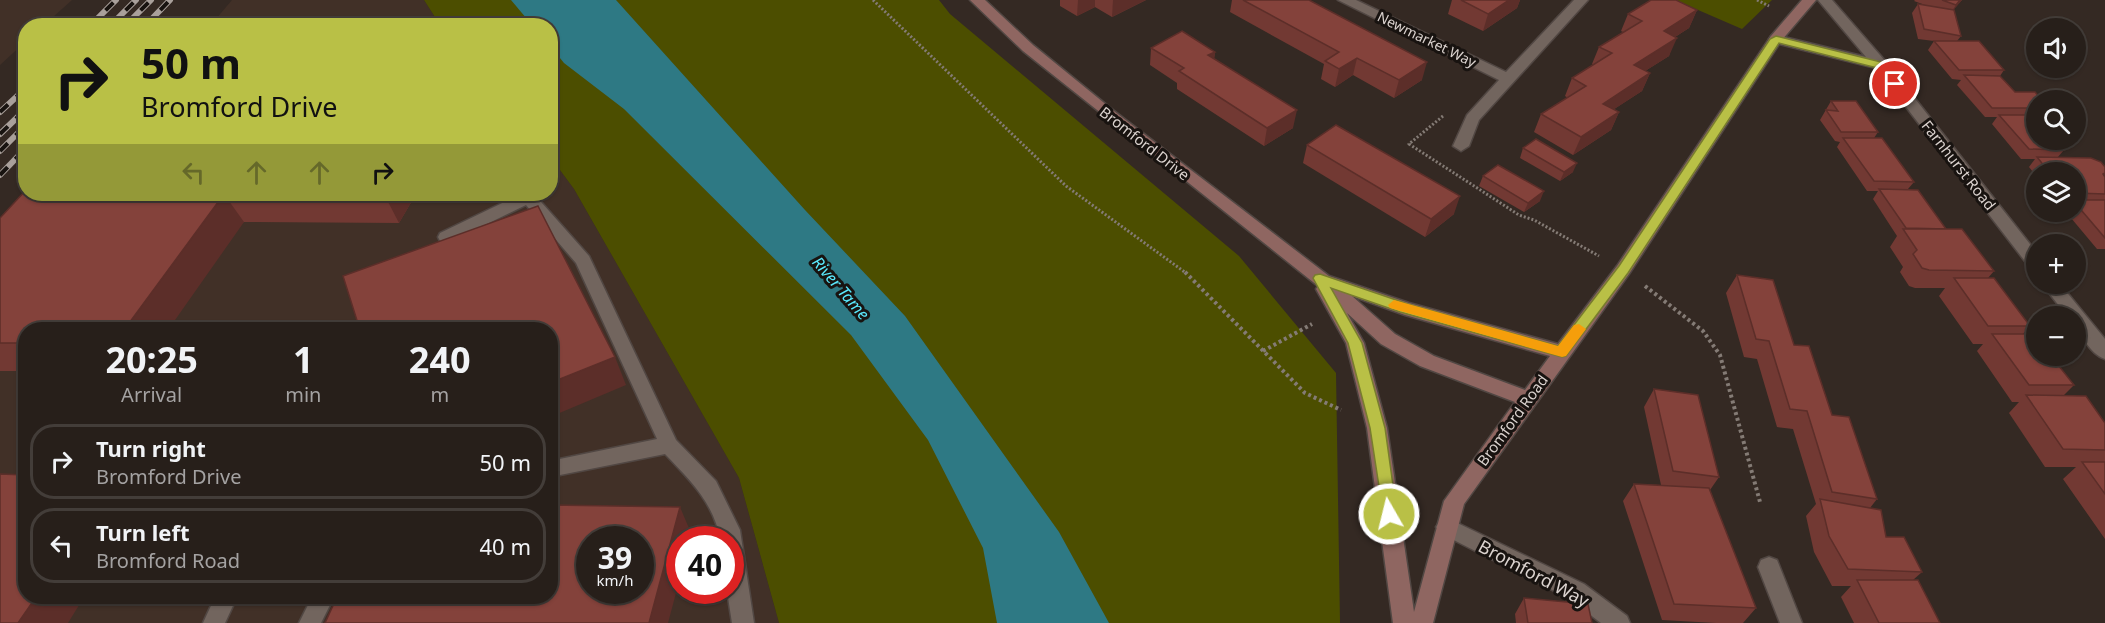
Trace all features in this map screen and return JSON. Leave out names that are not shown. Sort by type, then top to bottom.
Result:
[{"type":"street","name":"Bromford Drive","points":[[978,0],[1028,48],[1320,278],[1388,339],[1427,361],[1528,399]]},
{"type":"street","name":"Newmarket Way","points":[[1345,0],[1508,79]]},
{"type":"street","points":[[1461,146],[1472,118],[1581,0]]},
{"type":"street","name":"Bromford Road","points":[[1422,623],[1454,501],[1623,270],[1776,39],[1809,0]]},
{"type":"street","name":"Farnhurst Road","points":[[1825,0],[1881,65],[2026,251]]},
{"type":"street","points":[[1776,39],[1881,65]]},
{"type":"street","points":[[446,237],[522,201]]},
{"type":"street","points":[[531,201],[583,260],[669,445],[708,487],[729,530],[743,623]]},
{"type":"street","name":"Bromford Drive","points":[[1320,278],[1355,343],[1377,428],[1404,623]]},
{"type":"street","name":"Bromford Drive","points":[[1320,278],[1405,308],[1562,352]]},
{"type":"street","points":[[2059,294],[2105,352]]},
{"type":"street","points":[[558,467],[669,445]]},
{"type":"street","name":"Bromford Way","points":[[1447,527],[1576,591],[1619,623]]},
{"type":"street","points":[[1769,567],[1791,623]]},
{"type":"street","points":[[214,623],[223,604]]},
{"type":"street","points":[[310,623],[320,604]]},
{"type":"path","points":[[873,0],[1066,186],[1181,268],[1305,393],[1377,428]]},
{"type":"path","points":[[1757,0],[1773,8]]},
{"type":"path","points":[[1519,215],[1534,220],[1623,270],[1702,331],[1720,355],[1760,502]]},
{"type":"path","points":[[1263,351],[1337,310]]},
{"type":"shaded area","points":[[0,0],[72,0],[52,18],[18,18],[18,48],[0,65]]},
{"type":"shaded area","points":[[232,0],[424,0],[436,18],[217,18]]},
{"type":"shaded area","points":[[424,0],[939,0],[950,14],[1239,256],[1336,373],[1340,623],[779,623],[739,478],[574,189],[558,167],[558,18],[436,18]]},
{"type":"shaded area","points":[[1675,0],[1772,0],[1742,29]]},
{"type":"shaded area","points":[[558,167],[574,189],[739,478],[779,623],[0,623],[0,268],[59,201],[558,201]]},
{"type":"water","name":"River Tame","points":[[511,0],[616,0],[805,210],[905,316],[1059,532],[1109,623],[997,623],[983,548],[928,440],[851,335],[624,109],[564,63],[558,56],[558,18],[526,18]]},
{"type":"building","points":[[1243,0],[1309,0],[1427,62],[1399,80],[1357,58],[1339,69],[1325,61],[1339,52]]},
{"type":"building","points":[[1461,0],[1509,0],[1488,14]]},
{"type":"building","points":[[1651,0],[1676,0],[1697,10],[1664,31],[1677,38],[1634,65],[1650,73],[1603,104],[1619,112],[1581,137],[1541,114],[1586,86],[1572,78],[1612,53],[1599,47],[1642,21],[1628,14]]},
{"type":"building","points":[[1942,0],[1960,0],[1956,5]]},
{"type":"building","points":[[1918,4],[1954,10],[1961,36],[1924,29]]},
{"type":"building","points":[[1182,31],[1215,52],[1208,55],[1297,110],[1267,128],[1179,71],[1184,68],[1151,48]]},
{"type":"building","points":[[1934,41],[1979,41],[2004,70],[1959,70]]},
{"type":"building","points":[[1964,75],[2000,76],[2015,92],[2026,92],[2026,108],[1992,108]]},
{"type":"building","points":[[1831,101],[1856,101],[1878,132],[1841,132],[1826,110],[1838,111]]},
{"type":"building","points":[[1999,115],[2026,115],[2026,146]]},
{"type":"building","points":[[1336,125],[1460,196],[1431,219],[1307,145]]},
{"type":"building","points":[[1843,138],[1882,138],[1914,182],[1874,181]]},
{"type":"building","points":[[1536,139],[1577,163],[1564,172],[1523,148]]},
{"type":"building","points":[[2037,157],[2091,158],[2101,162],[2105,167],[2103,174],[2105,194],[2086,193],[2086,162],[2041,162]]},
{"type":"building","points":[[1498,165],[1544,191],[1528,203],[1483,176]]},
{"type":"building","points":[[1879,189],[1918,190],[1946,229],[1906,228]]},
{"type":"building","points":[[18,199],[18,201],[219,201],[130,322],[18,322],[18,343],[0,343],[0,218]]},
{"type":"building","points":[[2086,200],[2105,200],[2105,238],[2086,216]]},
{"type":"building","points":[[538,206],[615,357],[558,380],[558,322],[357,322],[343,276]]},
{"type":"building","points":[[1903,229],[1962,229],[1994,271],[1922,268],[1913,254],[1917,250]]},
{"type":"building","points":[[1737,275],[1773,280],[1794,345],[1809,346],[1832,415],[1849,417],[1877,499],[1832,492],[1807,411],[1790,409],[1769,341],[1756,339]]},
{"type":"building","points":[[1954,278],[1994,278],[2026,321],[2026,326],[1988,326]]},
{"type":"building","points":[[1992,334],[2026,334],[2026,366],[2059,366],[2074,385],[2029,385]]},
{"type":"building","points":[[1654,389],[1698,395],[1719,477],[1673,471]]},
{"type":"building","points":[[2026,395],[2086,396],[2105,423],[2105,450],[2063,449]]},
{"type":"building","points":[[2082,462],[2105,462],[2105,494]]},
{"type":"building","points":[[0,474],[18,475],[18,604],[31,604],[18,623],[0,623]]},
{"type":"building","points":[[1634,484],[1709,488],[1756,608],[1674,604]]},
{"type":"building","points":[[1820,499],[1881,510],[1886,537],[1904,537],[1922,572],[1848,569],[1829,536]]},
{"type":"building","points":[[558,505],[680,507],[675,526],[666,526],[666,559],[649,623],[325,623],[334,604],[558,604]]},
{"type":"building","points":[[1857,580],[1918,580],[1940,623],[1879,623]]},
{"type":"building","points":[[1524,598],[1588,604],[1592,623],[1528,623]]},
{"type":"railway","points":[[98,18],[116,0]]},
{"type":"railway","points":[[118,18],[136,0]]},
{"type":"railway","points":[[133,18],[151,0]]},
{"type":"railway","points":[[153,18],[170,0]]},
{"type":"railway","points":[[0,112],[18,95]]},
{"type":"railway","points":[[0,134],[18,117]]},
{"type":"railway","points":[[0,151],[18,133]]},
{"type":"railway","points":[[0,175],[18,156]]},
{"type":"slow traffic","points":[[1394,305],[1562,352],[1579,329]]},
{"type":"route","points":[[1389,514],[1377,428],[1355,343],[1320,278],[1405,308],[1562,352],[1623,270],[1776,39],[1881,65],[1895,84]]}]
